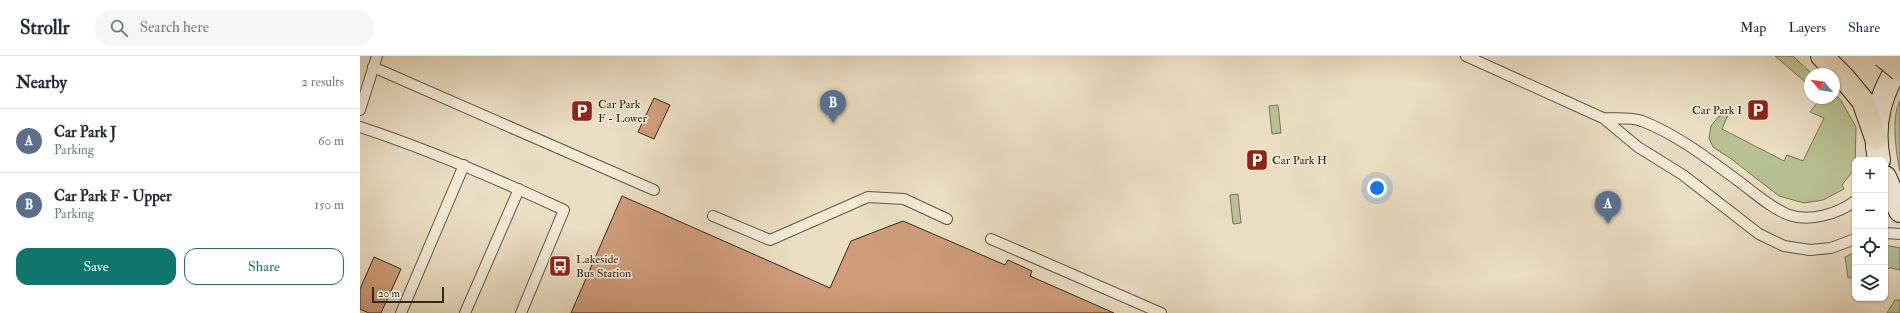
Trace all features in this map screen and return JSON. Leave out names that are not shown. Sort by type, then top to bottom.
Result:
[{"type":"main road","points":[[1822,56],[1844,78],[1863,101],[1876,138],[1879,157]]},
{"type":"main road","points":[[1883,56],[1900,70]]},
{"type":"main road","points":[[1876,138],[1878,110],[1892,76],[1900,64]]},
{"type":"main road","points":[[1888,184],[1900,211]]},
{"type":"lane","points":[[360,110],[377,56]]},
{"type":"lane","points":[[1466,56],[1603,118],[1638,147],[1683,175],[1759,234],[1784,246],[1810,250],[1831,248],[1852,240]]},
{"type":"lane","points":[[373,67],[654,190]]},
{"type":"lane","points":[[1603,118],[1641,120],[1662,130],[1694,149],[1762,199],[1789,214],[1801,218],[1819,216],[1838,211],[1852,203]]},
{"type":"lane","points":[[360,127],[410,143],[464,165],[564,210],[520,313]]},
{"type":"lane","points":[[401,313],[464,165]]},
{"type":"lane","points":[[465,313],[519,189]]},
{"type":"lane","points":[[713,216],[770,240],[868,197],[904,199],[947,219]]},
{"type":"lane","points":[[1888,233],[1900,234]]},
{"type":"lane","points":[[991,239],[1161,313]]},
{"type":"green space","points":[[1775,56],[1793,56],[1806,68],[1804,68],[1804,81]]},
{"type":"green space","points":[[1840,99],[1856,127],[1855,157],[1852,157],[1852,172],[1842,185],[1844,189],[1823,200],[1804,203],[1779,196],[1730,158],[1713,147],[1709,138],[1711,126],[1719,116],[1728,115],[1722,129],[1784,161],[1787,155],[1803,161],[1824,118],[1810,112],[1816,104],[1840,104]]},
{"type":"green space","points":[[1900,101],[1900,171],[1897,155],[1895,125],[1897,108]]},
{"type":"green space","points":[[1278,105],[1281,133],[1272,134],[1269,106]]},
{"type":"green space","points":[[1238,194],[1241,223],[1233,224],[1230,195]]},
{"type":"green space","points":[[1888,246],[1900,248],[1900,270],[1888,268]]},
{"type":"green space","points":[[1852,254],[1852,277],[1848,278],[1845,257]]},
{"type":"green space","points":[[1895,300],[1900,300],[1900,313],[1887,313]]},
{"type":"building","points":[[654,98],[670,105],[654,139],[638,132]]},
{"type":"building","points":[[622,196],[830,288],[851,241],[903,221],[1005,265],[1008,260],[1032,271],[1030,276],[1114,313],[571,313]]},
{"type":"building","points":[[374,257],[401,269],[381,313],[369,313],[360,309],[360,289]]},
{"type":"place","name":"Car Park I","points":[[1758,110]]},
{"type":"place","name":"Car Park F - Lower","points":[[582,111]]},
{"type":"place","name":"Car Park F - Upper","points":[[833,123]]},
{"type":"place","name":"Car Park H","points":[[1257,160]]},
{"type":"place","name":"Car Park J","points":[[1608,224]]},
{"type":"place","name":"Lakeside Bus Station","points":[[560,266]]}]
